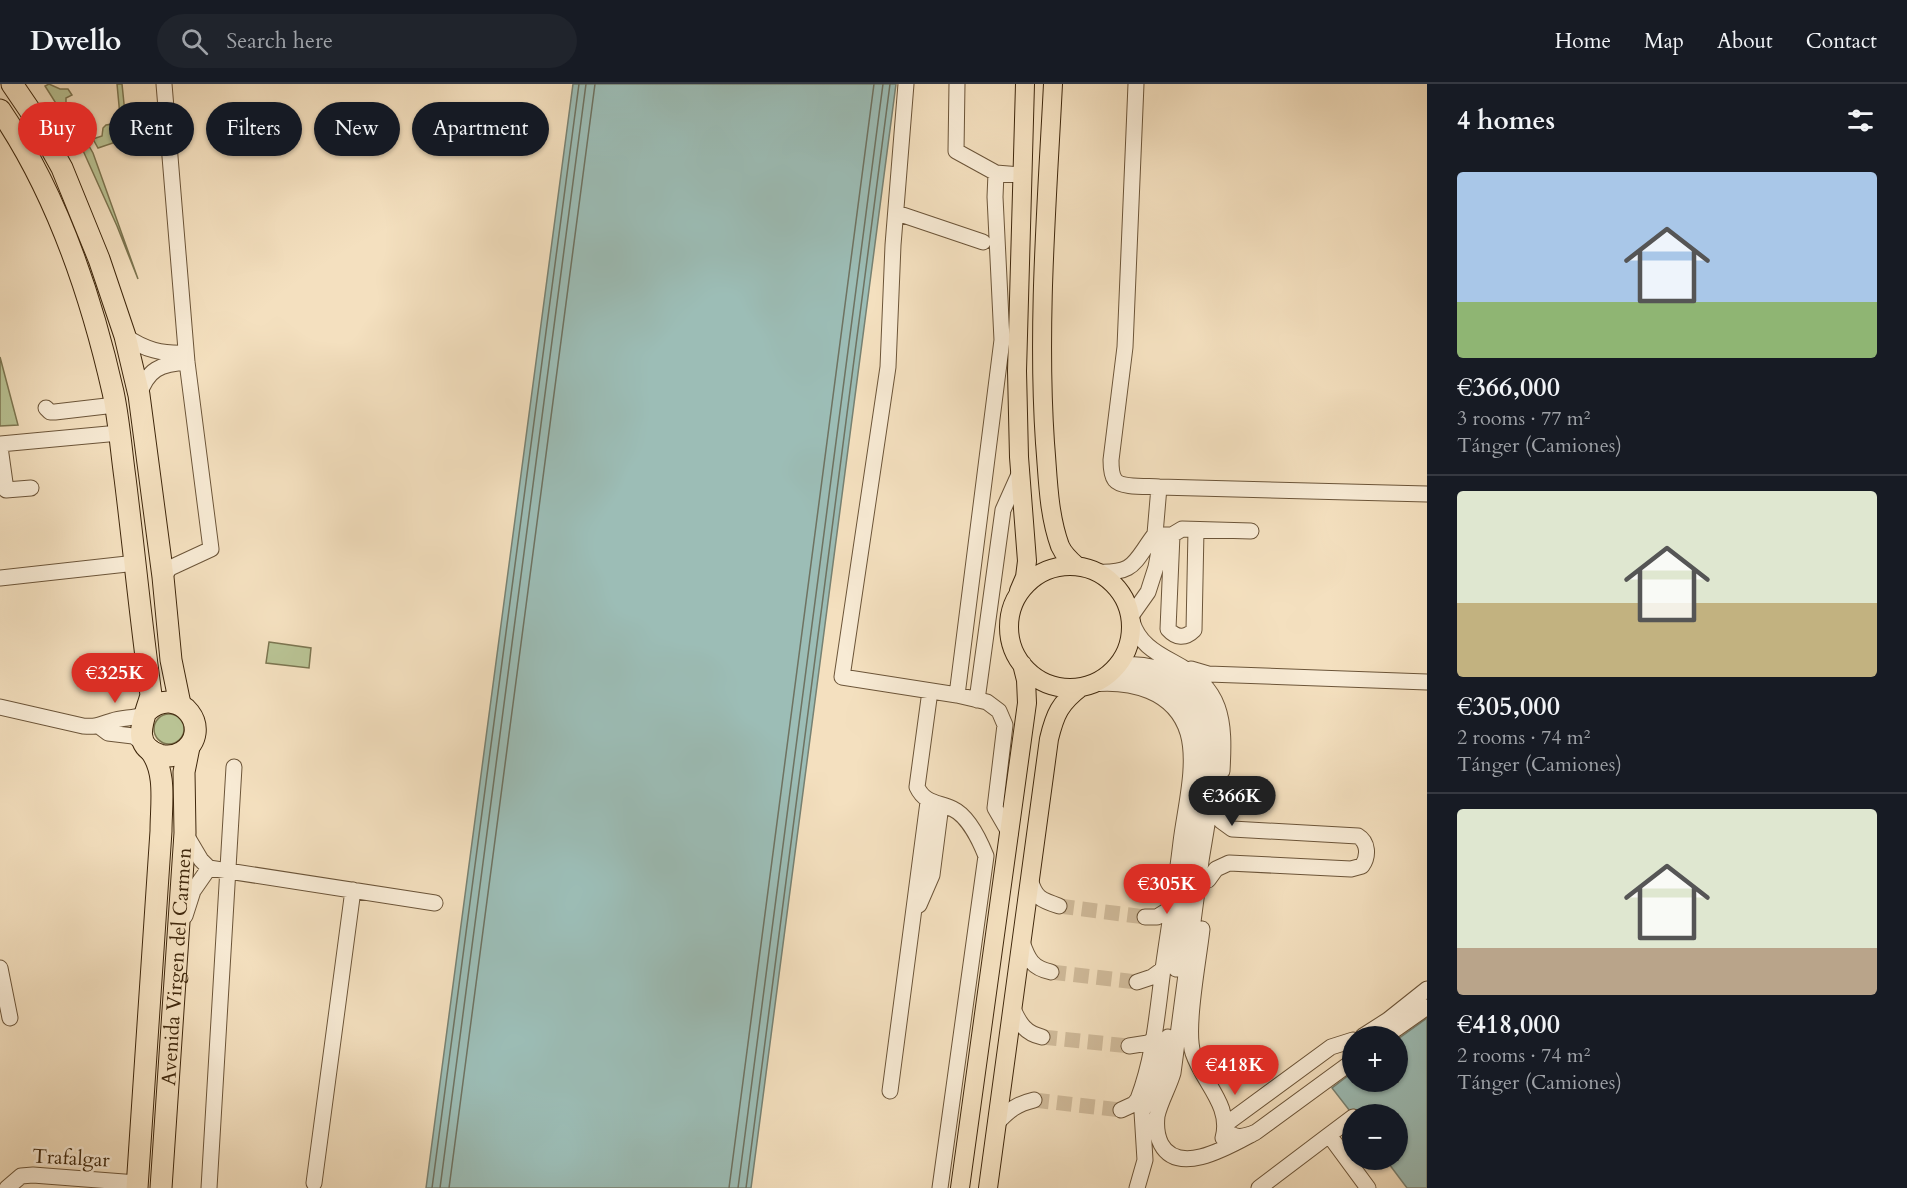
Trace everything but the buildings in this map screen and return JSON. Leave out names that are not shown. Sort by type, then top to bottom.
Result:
[{"type":"highway","points":[[0,110],[42,182],[83,282],[115,405],[136,563],[151,695],[141,724],[141,731],[148,747],[156,754],[170,756],[189,747],[195,734],[195,727],[190,714],[180,704],[171,660],[163,577],[139,395],[125,336],[102,267],[62,168],[31,112],[12,84]]},
{"type":"highway","points":[[146,713],[152,707],[166,702],[180,704]]},
{"type":"highway","name":"Avenida Virgen del Carmen","points":[[137,1186],[161,831],[161,775],[155,757],[148,747]]},
{"type":"highway","name":"Avenida Virgen del Carmen","points":[[161,1188],[185,833],[184,772],[189,747]]},
{"type":"main road","points":[[960,1188],[1027,703],[1026,680],[1022,664],[1011,645],[1009,634],[1010,611],[1025,577],[1026,561],[1017,371],[1025,84]]},
{"type":"main road","points":[[988,1188],[1049,739],[1054,719],[1062,704],[1086,686],[1113,671],[1128,650],[1131,640],[1131,619],[1123,596],[1110,582],[1095,572],[1077,566],[1068,559],[1062,549],[1050,505],[1042,395],[1046,216],[1053,84]]},
{"type":"main road","points":[[1019,591],[1026,582],[1045,571],[1055,567],[1077,566]]},
{"type":"main road","points":[[1022,664],[1038,679],[1048,684],[1071,688],[1086,686]]},
{"type":"street","points":[[163,577],[170,568],[211,549],[186,358],[164,84]]},
{"type":"street","points":[[906,84],[893,245],[888,368],[842,677],[957,695],[993,706],[1003,718],[1005,725],[995,808],[1010,834]]},
{"type":"street","points":[[957,84],[956,151],[996,173],[1021,176]]},
{"type":"street","points":[[1136,84],[1125,347],[1110,460],[1113,476],[1119,483],[1159,487],[1427,495]]},
{"type":"street","points":[[957,695],[1002,340],[995,197],[996,173]]},
{"type":"street","points":[[897,213],[983,242]]},
{"type":"street","points":[[125,336],[155,352],[186,358]]},
{"type":"street","points":[[139,395],[144,382],[152,372],[186,358]]},
{"type":"street","points":[[46,408],[50,412],[55,412],[115,405]]},
{"type":"street","points":[[31,488],[6,490],[0,445],[119,433]]},
{"type":"street","points":[[977,700],[1003,510],[1020,472]]},
{"type":"street","points":[[1159,487],[1155,534],[1160,546],[1156,567],[1148,592],[1131,619],[1141,641],[1203,683],[1221,714],[1224,744],[1190,1042],[1198,1067],[1221,1106],[1229,1134],[1238,1137],[1256,1132]]},
{"type":"street","points":[[1155,534],[1172,535],[1182,530],[1251,531]]},
{"type":"street","points":[[1172,535],[1168,629],[1180,637],[1194,630],[1196,530]]},
{"type":"street","points":[[1095,572],[1126,570],[1135,564],[1155,534]]},
{"type":"street","points":[[0,578],[136,563]]},
{"type":"street","points":[[1162,656],[1171,633]]},
{"type":"street","points":[[1113,671],[1126,665],[1145,665],[1182,682],[1202,703],[1212,729],[1211,791],[1173,1073],[1157,1116],[1157,1129],[1162,1147],[1177,1157],[1196,1159],[1215,1151],[1256,1132],[1342,1069]]},
{"type":"street","points":[[1180,666],[1209,675],[1427,682]]},
{"type":"street","points":[[1113,671],[1149,678],[1166,686],[1192,709],[1199,723],[1203,757],[1179,902],[1163,969],[1151,1062],[1134,1104],[1121,1110],[1133,1117],[1143,1136]]},
{"type":"street","points":[[1086,686],[1117,682],[1158,694],[1174,707],[1188,732],[1192,757],[1166,1048],[1162,1064],[1142,1112]]},
{"type":"street","points":[[930,691],[917,787],[920,794],[935,803],[954,809],[965,818],[986,856],[940,1188]]},
{"type":"street","points":[[0,707],[83,726],[100,727],[112,721],[135,718],[146,713]]},
{"type":"street","points":[[100,727],[108,733],[133,736],[148,747]]},
{"type":"street","points":[[209,1188],[234,767]]},
{"type":"street","points":[[890,1091],[913,916],[935,803]]},
{"type":"street","points":[[1209,880],[1216,869],[1225,864],[1351,869],[1362,866],[1366,857],[1366,846],[1362,838],[1358,836],[1232,829],[1221,821],[1218,809]]},
{"type":"street","points":[[185,833],[201,860],[209,868],[435,903]]},
{"type":"street","points":[[177,939],[193,891],[209,868]]},
{"type":"street","points":[[1030,879],[1037,897],[1059,906]]},
{"type":"street","points":[[314,1183],[353,890]]},
{"type":"street","points":[[1145,917],[1157,916],[1179,902]]},
{"type":"street","points":[[1021,941],[1028,958],[1035,967],[1051,972]]},
{"type":"street","points":[[0,968],[6,1015]]},
{"type":"street","points":[[1137,982],[1152,977],[1163,969]]},
{"type":"street","points":[[1379,1026],[1427,989]]},
{"type":"street","points":[[1400,1026],[1427,1006]]},
{"type":"street","points":[[1012,1009],[1020,1024],[1031,1034],[1042,1037]]},
{"type":"street","points":[[1129,1046],[1148,1043],[1155,1038]]},
{"type":"street","points":[[1215,1151],[1223,1138],[1226,1126],[1331,1047],[1342,1044]]},
{"type":"street","points":[[997,1123],[1008,1110],[1018,1104],[1035,1100],[1015,1096],[1010,1092],[1003,1078]]},
{"type":"street","points":[[1137,1188],[1145,1160],[1142,1112],[1144,1084]]},
{"type":"street","points":[[1258,1188],[1342,1125]]},
{"type":"street","points":[[1329,1135],[1368,1188]]},
{"type":"street","name":"Trafalgar","points":[[7,1188],[21,1176],[33,1175],[137,1186]]},
{"type":"green space","points":[[49,84],[60,89],[68,89],[72,95],[66,98],[66,102],[55,102],[45,86]]},
{"type":"green space","points":[[117,84],[122,84],[124,102],[119,102]]},
{"type":"green space","points":[[109,124],[109,144],[98,148],[97,138],[102,136],[106,125]]},
{"type":"green space","points":[[85,156],[94,156],[138,279]]},
{"type":"green space","points":[[0,357],[18,425],[0,426]]},
{"type":"green space","points":[[269,642],[311,648],[309,668],[266,663]]},
{"type":"green space","points":[[169,714],[179,719],[184,729],[179,739],[169,744],[159,739],[154,729],[159,719]]},
{"type":"water","points":[[573,84],[896,84],[751,1188],[426,1188]]},
{"type":"water","points":[[1427,1018],[1427,1188],[1407,1188],[1394,1170],[1408,1170],[1408,1104],[1344,1104],[1332,1088],[1342,1080],[1342,1092],[1408,1092],[1408,1032]]},
{"type":"tunnel","points":[[1059,906],[1145,917]]},
{"type":"tunnel","points":[[1051,972],[1137,982]]},
{"type":"tunnel","points":[[1042,1037],[1129,1046]]},
{"type":"tunnel","points":[[1034,1100],[1121,1110]]}]
